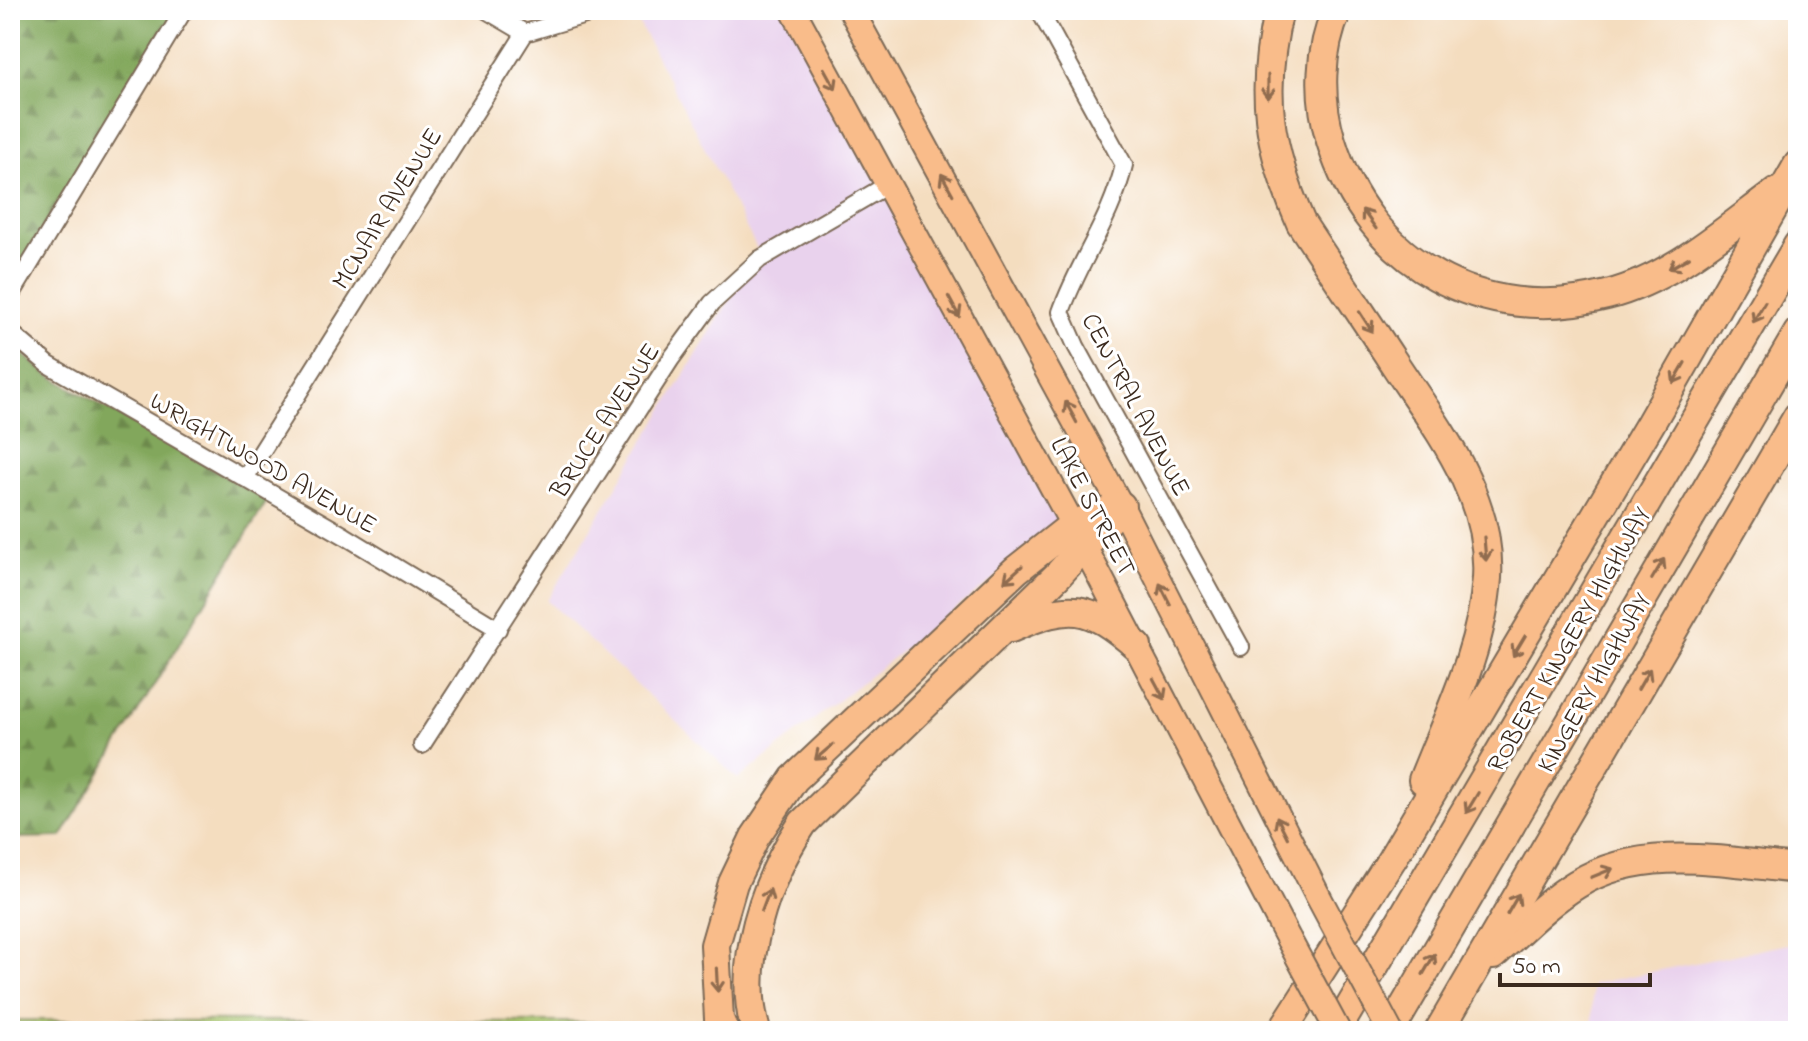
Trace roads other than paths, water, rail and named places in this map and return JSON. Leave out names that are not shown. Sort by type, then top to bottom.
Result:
[{"type":"highway","points":[[1279,10],[1268,67],[1267,96],[1269,128],[1285,188],[1301,223],[1452,452],[1478,505],[1484,538],[1487,575],[1479,634],[1392,859]]},
{"type":"highway","points":[[1337,10],[1330,27],[1322,93],[1340,170],[1354,199],[1377,230],[1402,255],[1431,275],[1463,289],[1530,303],[1606,296],[1645,282],[1690,256],[1793,175]]},
{"type":"highway","points":[[1284,1028],[1392,859],[1650,424],[1793,175]]},
{"type":"highway","name":"ROBERT KINGERY HIGHWAY","points":[[1337,1031],[1798,245]]},
{"type":"highway","name":"KINGERY HIGHWAY","points":[[1390,1031],[1798,333]]},
{"type":"highway","points":[[1439,1031],[1798,416]]},
{"type":"highway","points":[[724,1031],[719,1019],[715,945],[733,883],[750,848],[794,779],[1016,570],[1079,535],[1121,506]]},
{"type":"highway","points":[[756,1031],[748,1005],[756,927],[785,849],[831,792],[999,633],[1079,535]]},
{"type":"highway","points":[[999,633],[1041,615],[1075,608],[1094,613],[1137,646]]},
{"type":"highway","points":[[1474,971],[1569,890],[1610,869],[1642,861],[1685,858],[1798,869]]},
{"type":"main road","name":"LAKE STREET","points":[[793,10],[1079,535],[1337,1031]]},
{"type":"main road","name":"LAKE STREET","points":[[851,10],[1121,506],[1318,896],[1390,1031]]},
{"type":"street","points":[[10,297],[184,10]]},
{"type":"street","points":[[486,10],[525,33],[602,10]]},
{"type":"street","name":"CENTRAL AVENUE","points":[[1039,10],[1124,165],[1116,201],[1073,278],[1061,312],[1076,346],[1241,647]]},
{"type":"street","name":"MCNAIR AVENUE","points":[[245,478],[525,33]]},
{"type":"street","name":"BRUCE AVENUE","points":[[422,745],[671,359],[712,303],[760,259],[889,184]]},
{"type":"street","name":"WRIGHTWOOD AVENUE","points":[[10,332],[49,365],[498,629]]}]
